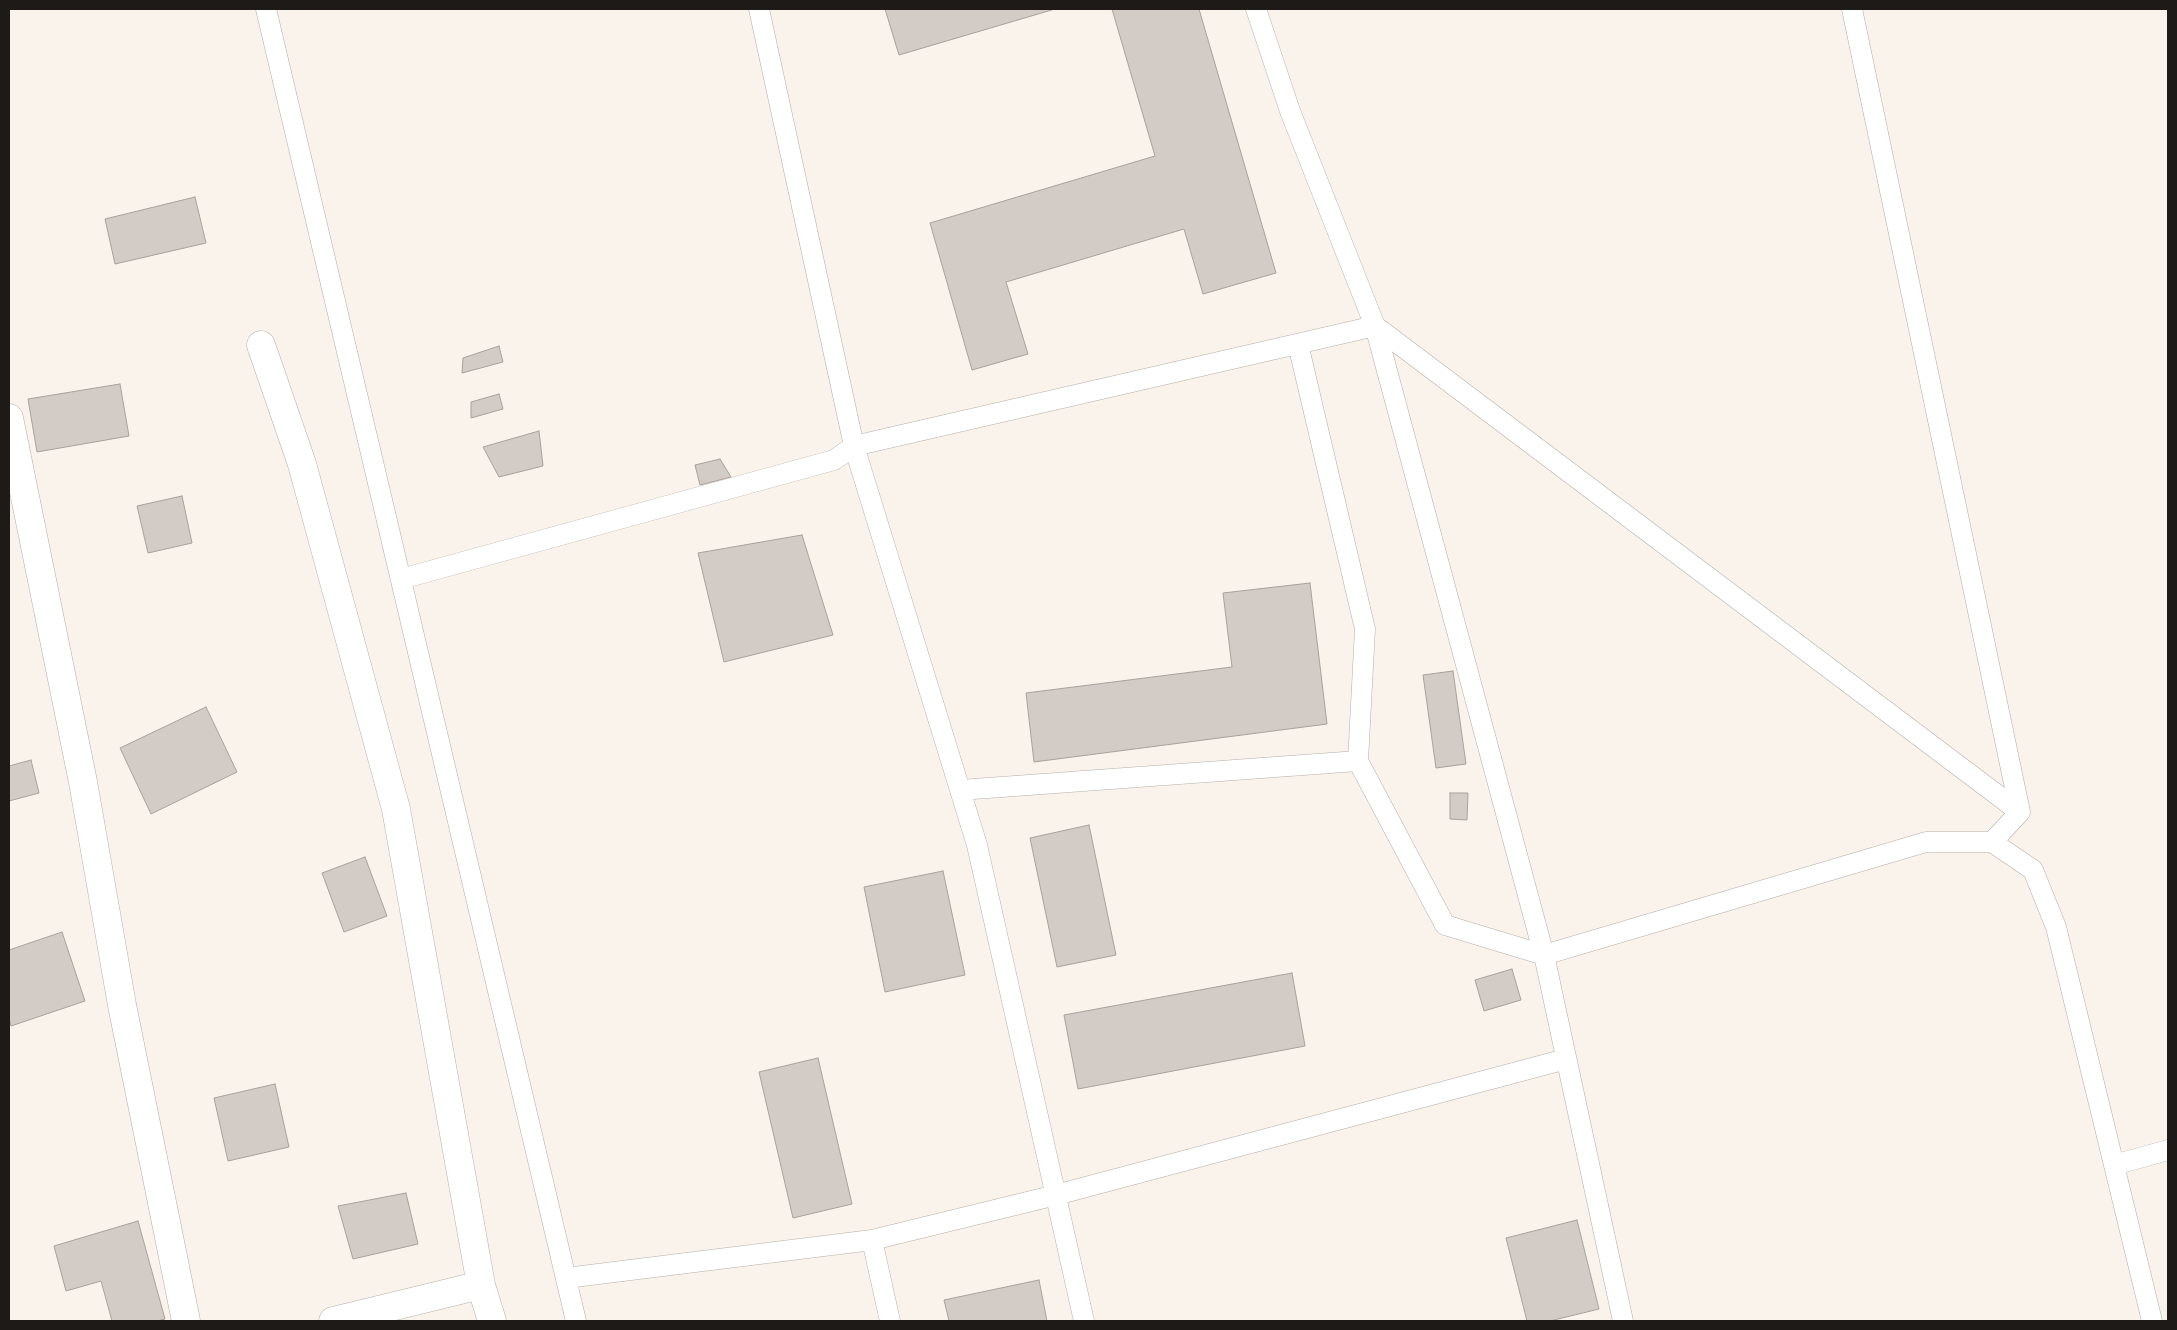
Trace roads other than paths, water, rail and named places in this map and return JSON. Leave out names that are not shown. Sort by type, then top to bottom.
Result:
[{"type":"street","points":[[261,345],[302,464],[396,809],[481,1285],[492,1321]]},
{"type":"street","points":[[9,418],[83,782],[122,1005],[186,1321]]},
{"type":"street","points":[[333,1321],[481,1285]]},
{"type":"lane","points":[[266,9],[576,1321]]},
{"type":"lane","points":[[759,9],[854,446],[977,845],[1084,1321]]},
{"type":"lane","points":[[1256,9],[1290,111],[1375,326],[1544,955],[1623,1321]]},
{"type":"lane","points":[[1852,9],[2020,812]]},
{"type":"lane","points":[[401,579],[834,460],[854,446],[1375,326]]},
{"type":"lane","points":[[1375,326],[2020,812]]},
{"type":"lane","points":[[1298,344],[1365,629],[1358,761],[1445,925],[1544,955],[1926,842],[1992,842],[2033,870],[2056,927],[2152,1321]]},
{"type":"lane","points":[[960,790],[1358,761]]},
{"type":"lane","points":[[1992,842],[2020,812]]},
{"type":"lane","points":[[566,1278],[872,1240],[1056,1195],[1566,1059]]},
{"type":"lane","points":[[2114,1165],[2168,1150]]},
{"type":"lane","points":[[872,1240],[890,1321]]}]
